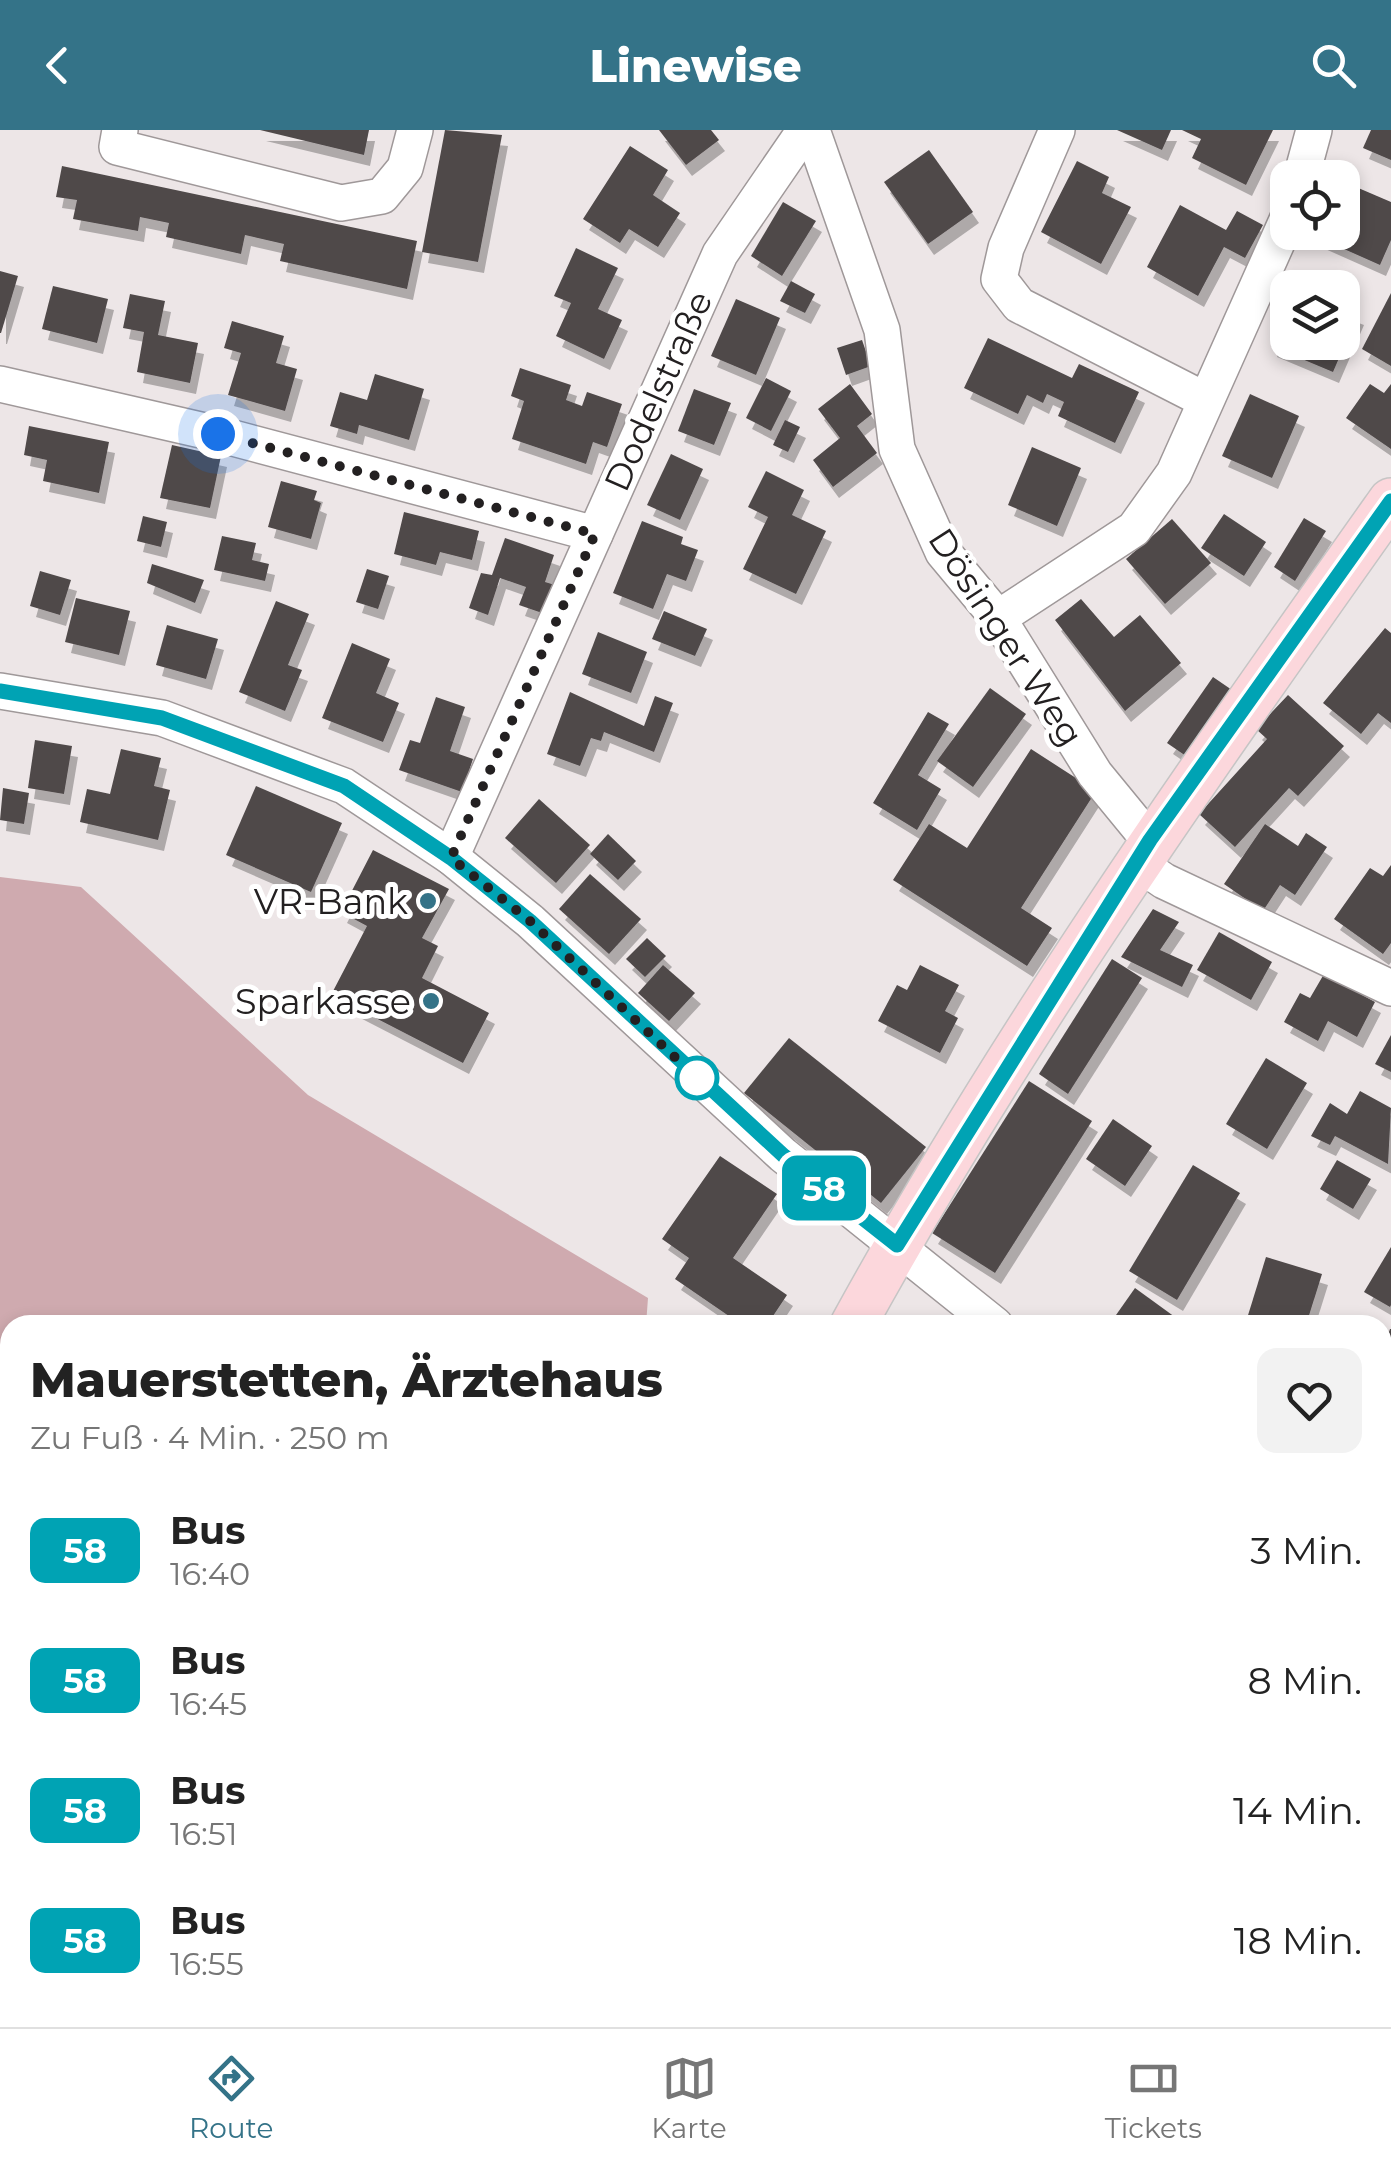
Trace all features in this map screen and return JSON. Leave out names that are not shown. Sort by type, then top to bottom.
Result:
[{"type":"main road","points":[[858,1315],[897,1245],[1144,852],[1391,501]]},
{"type":"street","points":[[120,130],[118,146],[341,203],[382,196],[405,168],[414,130]]},
{"type":"street","name":"Dodelstraße","points":[[451,858],[720,254],[809,130]]},
{"type":"street","name":"Dösinger Weg","points":[[809,130],[882,330],[897,449],[944,552],[998,618],[1144,852],[1164,881],[1391,988]]},
{"type":"street","points":[[1057,130],[1006,248],[999,278],[1020,305],[1205,400]]},
{"type":"street","points":[[1306,160],[1314,130]]},
{"type":"street","points":[[998,618],[1134,529],[1174,473],[1273,250]]},
{"type":"street","points":[[0,384],[218,434],[595,534]]},
{"type":"street","points":[[0,691],[162,718],[344,786],[451,858],[530,921],[784,1156],[983,1315]]},
{"type":"shaded area","points":[[0,877],[81,887],[308,1095],[648,1298],[647,1315],[0,1315]]},
{"type":"building","points":[[260,130],[369,130],[364,155]]},
{"type":"building","points":[[445,130],[502,135],[478,262],[422,252]]},
{"type":"building","points":[[659,130],[711,130],[719,140],[686,165]]},
{"type":"building","points":[[1117,130],[1171,130],[1162,150]]},
{"type":"building","points":[[1182,130],[1273,130],[1246,185],[1192,158],[1201,139]]},
{"type":"building","points":[[1371,130],[1391,130],[1391,160],[1363,148]]},
{"type":"building","points":[[630,146],[668,170],[653,195],[680,213],[658,247],[629,229],[620,243],[583,219]]},
{"type":"building","points":[[929,150],[973,212],[928,244],[884,182]]},
{"type":"building","points":[[1077,161],[1109,177],[1102,193],[1131,207],[1101,264],[1041,232]]},
{"type":"building","points":[[62,166],[417,241],[407,289],[280,261],[284,244],[245,235],[241,254],[166,237],[169,223],[140,217],[138,231],[73,219],[77,200],[56,197]]},
{"type":"building","points":[[1360,189],[1391,202],[1391,240],[1380,265],[1346,250],[1360,250]]},
{"type":"building","points":[[783,202],[816,221],[782,276],[751,256]]},
{"type":"building","points":[[1180,205],[1226,230],[1237,211],[1263,225],[1245,258],[1224,247],[1198,296],[1147,267]]},
{"type":"building","points":[[576,248],[618,268],[598,309],[622,320],[604,359],[556,336],[571,303],[554,296]]},
{"type":"building","points":[[0,271],[18,276],[1,333],[0,333]]},
{"type":"building","points":[[791,281],[815,294],[805,313],[780,301]]},
{"type":"building","points":[[53,286],[108,299],[97,343],[42,329]]},
{"type":"building","points":[[1391,293],[1391,366],[1362,349]]},
{"type":"building","points":[[130,294],[165,301],[158,335],[198,343],[190,383],[137,372],[144,332],[123,328]]},
{"type":"building","points":[[736,299],[780,318],[756,375],[711,356]]},
{"type":"building","points":[[232,321],[284,336],[276,363],[297,369],[285,411],[228,395],[241,353],[224,348]]},
{"type":"building","points":[[988,338],[1072,378],[1079,364],[1139,392],[1115,443],[1058,416],[1064,402],[1047,394],[1043,403],[1027,395],[1018,414],[964,388]]},
{"type":"building","points":[[862,340],[871,366],[846,375],[837,348]]},
{"type":"building","points":[[1304,360],[1338,360],[1333,372]]},
{"type":"building","points":[[520,368],[571,385],[566,400],[582,406],[587,392],[622,404],[607,447],[593,442],[586,464],[512,439],[524,401],[511,396]]},
{"type":"building","points":[[375,374],[424,389],[409,440],[359,425],[357,434],[330,426],[340,392],[367,400]]},
{"type":"building","points":[[766,378],[791,391],[771,431],[746,418]]},
{"type":"building","points":[[850,384],[872,414],[857,426],[877,453],[833,487],[813,460],[840,438],[818,409]]},
{"type":"building","points":[[1370,384],[1384,393],[1391,384],[1391,449],[1346,418]]},
{"type":"building","points":[[694,389],[731,403],[714,445],[678,431]]},
{"type":"building","points":[[1250,394],[1299,416],[1272,478],[1222,456]]},
{"type":"building","points":[[785,420],[800,427],[788,452],[773,445]]},
{"type":"building","points":[[29,426],[109,442],[99,493],[43,481],[47,460],[24,455]]},
{"type":"building","points":[[172,445],[221,456],[210,508],[160,498]]},
{"type":"building","points":[[1032,447],[1081,468],[1057,526],[1008,505]]},
{"type":"building","points":[[671,454],[703,469],[680,520],[647,505]]},
{"type":"building","points":[[766,471],[804,490],[792,515],[826,531],[796,594],[743,569],[768,517],[748,507]]},
{"type":"building","points":[[281,481],[317,491],[314,500],[321,503],[311,539],[268,527]]},
{"type":"building","points":[[404,512],[479,531],[472,560],[440,552],[436,565],[394,554]]},
{"type":"building","points":[[1224,514],[1266,542],[1244,576],[1201,548]]},
{"type":"building","points":[[143,516],[167,522],[161,547],[137,541]]},
{"type":"building","points":[[1304,518],[1326,531],[1295,581],[1274,567]]},
{"type":"building","points":[[1172,519],[1211,563],[1165,604],[1126,559]]},
{"type":"building","points":[[642,521],[683,537],[681,544],[698,550],[686,581],[667,574],[653,609],[613,593]]},
{"type":"building","points":[[222,536],[256,543],[252,560],[269,564],[265,581],[214,570]]},
{"type":"building","points":[[505,538],[554,555],[545,582],[555,585],[545,614],[519,605],[526,587],[500,578],[488,615],[469,608],[481,573],[492,575]]},
{"type":"building","points":[[152,564],[204,580],[195,603],[147,583]]},
{"type":"building","points":[[367,569],[389,576],[378,609],[356,602]]},
{"type":"building","points":[[40,571],[71,580],[60,615],[30,606]]},
{"type":"building","points":[[76,598],[130,611],[119,655],[65,642]]},
{"type":"building","points":[[1081,599],[1114,637],[1140,615],[1181,663],[1125,711],[1055,620]]},
{"type":"building","points":[[276,601],[309,614],[288,665],[302,670],[285,711],[239,692]]},
{"type":"building","points":[[664,611],[707,629],[695,656],[652,639]]},
{"type":"building","points":[[167,625],[218,639],[206,679],[156,665]]},
{"type":"building","points":[[1385,628],[1391,633],[1391,723],[1378,713],[1361,734],[1323,703]]},
{"type":"building","points":[[598,632],[647,652],[631,693],[582,674]]},
{"type":"building","points":[[352,643],[390,659],[376,693],[399,703],[383,742],[322,718]]},
{"type":"building","points":[[1213,677],[1232,690],[1186,756],[1167,743]]},
{"type":"building","points":[[990,688],[1026,714],[973,787],[937,761]]},
{"type":"building","points":[[570,692],[644,726],[655,696],[673,703],[654,752],[604,732],[601,741],[591,738],[580,766],[547,754]]},
{"type":"building","points":[[1288,695],[1344,746],[1298,796],[1289,788],[1235,847],[1199,814],[1267,739],[1256,729]]},
{"type":"building","points":[[436,697],[465,707],[450,751],[473,759],[462,792],[399,770],[410,740],[420,743]]},
{"type":"building","points":[[928,712],[949,724],[918,775],[941,789],[917,830],[873,803]]},
{"type":"building","points":[[35,740],[72,746],[64,794],[28,788]]},
{"type":"building","points":[[121,749],[161,758],[154,786],[170,790],[158,840],[80,822],[87,789],[110,794]]},
{"type":"building","points":[[1031,749],[1096,791],[1021,908],[1052,928],[1027,966],[893,880],[929,824],[967,848]]},
{"type":"building","points":[[256,786],[342,823],[311,892],[226,855]]},
{"type":"building","points":[[3,788],[29,793],[24,824],[0,820]]},
{"type":"building","points":[[539,799],[590,845],[556,883],[505,838]]},
{"type":"building","points":[[1265,824],[1298,846],[1306,833],[1327,847],[1295,895],[1280,885],[1263,911],[1224,884]]},
{"type":"building","points":[[608,834],[636,861],[618,880],[590,854]]},
{"type":"building","points":[[373,850],[449,889],[422,938],[438,946],[422,978],[489,1013],[463,1063],[331,995],[367,926],[341,912]]},
{"type":"building","points":[[1391,865],[1391,943],[1383,954],[1334,919],[1370,868],[1383,876]]},
{"type":"building","points":[[590,874],[641,919],[609,954],[559,909]]},
{"type":"building","points":[[1153,909],[1179,922],[1160,950],[1193,965],[1182,987],[1121,957]]},
{"type":"building","points":[[1219,932],[1272,962],[1251,1000],[1197,970]]},
{"type":"building","points":[[647,938],[666,956],[645,977],[626,959]]},
{"type":"building","points":[[1112,959],[1142,978],[1068,1094],[1039,1074]]},
{"type":"building","points":[[663,965],[695,993],[669,1021],[638,993]]},
{"type":"building","points":[[920,965],[959,985],[945,1011],[958,1018],[940,1053],[878,1021],[897,985],[907,990]]},
{"type":"building","points":[[1324,974],[1375,1002],[1357,1037],[1328,1021],[1318,1041],[1284,1022],[1300,993],[1310,998]]},
{"type":"building","points":[[1391,1035],[1391,1072],[1375,1064]]},
{"type":"building","points":[[789,1038],[926,1147],[881,1203],[744,1093]]},
{"type":"building","points":[[1266,1058],[1307,1083],[1267,1149],[1226,1124]]},
{"type":"building","points":[[1029,1081],[1092,1121],[995,1273],[932,1233]]},
{"type":"building","points":[[1360,1091],[1391,1108],[1388,1164],[1335,1136],[1330,1145],[1311,1136],[1330,1103],[1347,1114]]},
{"type":"building","points":[[1113,1119],[1152,1146],[1125,1186],[1086,1159]]},
{"type":"building","points":[[720,1156],[777,1194],[733,1258],[787,1295],[774,1315],[727,1315],[675,1279],[689,1258],[662,1239]]},
{"type":"building","points":[[1337,1160],[1371,1179],[1353,1209],[1320,1189]]},
{"type":"building","points":[[1193,1165],[1240,1193],[1177,1300],[1129,1271]]},
{"type":"building","points":[[1391,1247],[1391,1305],[1390,1307],[1364,1292]]},
{"type":"building","points":[[1266,1257],[1322,1274],[1309,1315],[1248,1315]]},
{"type":"building","points":[[1135,1288],[1172,1315],[1116,1315]]},
{"type":"bus line","name":"58","points":[[0,691],[162,718],[344,786],[451,858],[530,921],[784,1156],[897,1245],[1150,840],[1391,501]]},
{"type":"place","name":"VR-Bank","points":[[428,901]]},
{"type":"place","name":"Sparkasse","points":[[431,1001]]},
{"type":"route","points":[[218,434],[595,534],[451,858],[530,921],[697,1078]]}]
